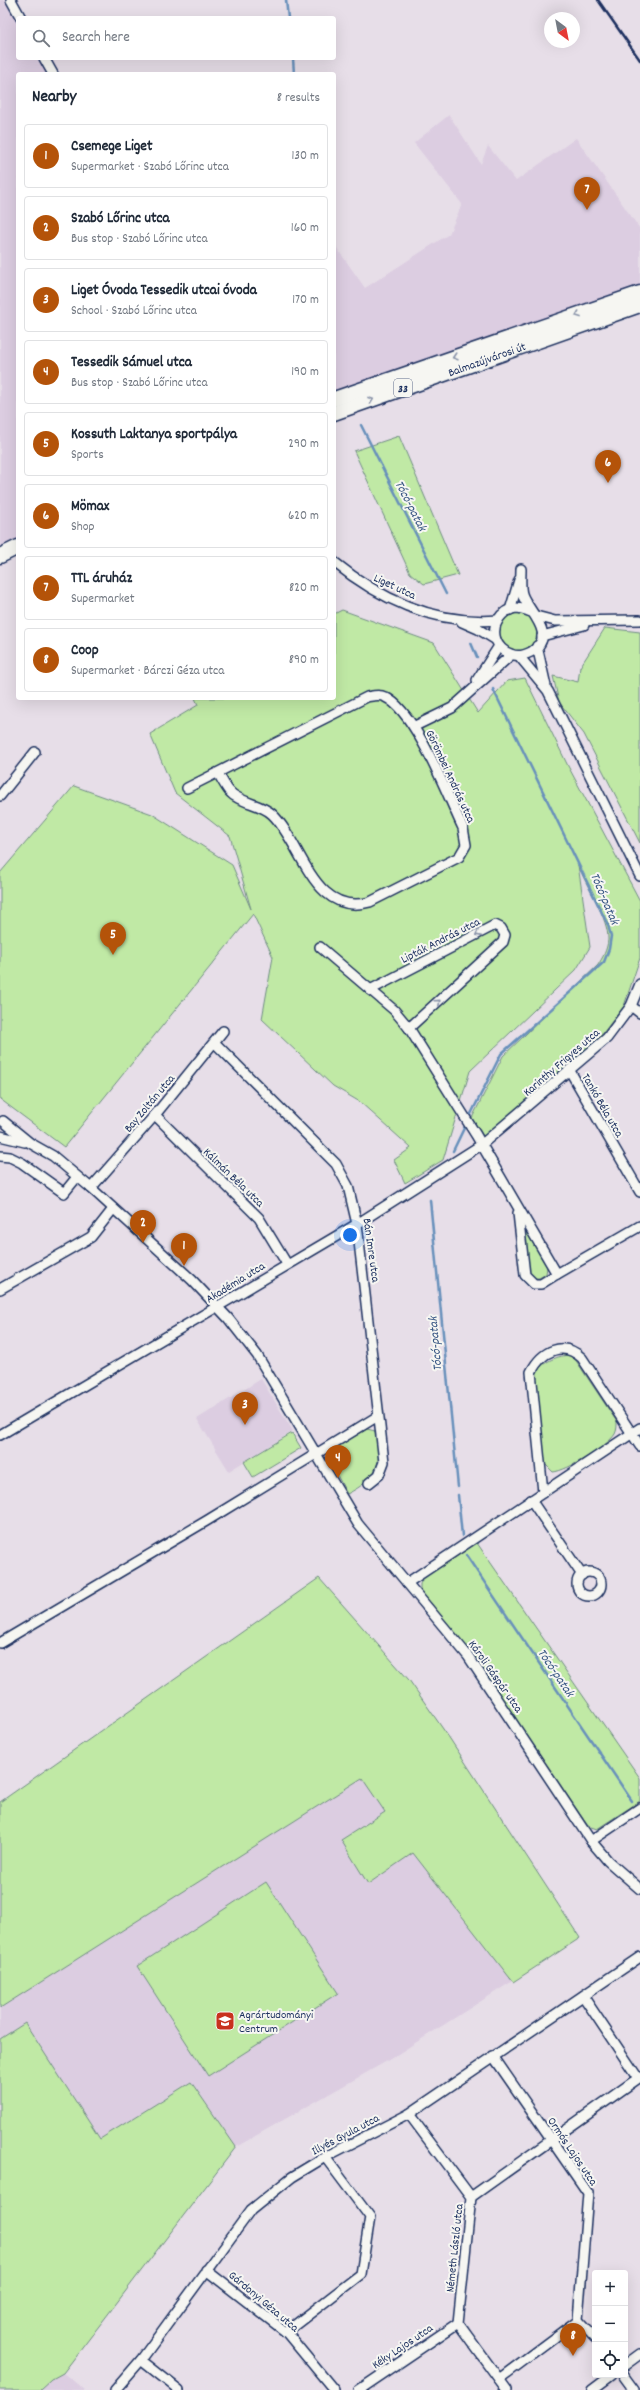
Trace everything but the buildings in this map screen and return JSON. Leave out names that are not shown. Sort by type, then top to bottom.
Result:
[{"type":"main road","name":"Balmazújvárosi út","points":[[336,398],[640,293]]},
{"type":"main road","name":"Balmazújvárosi út","points":[[336,412],[640,305]]},
{"type":"main road","points":[[0,556],[16,548]]},
{"type":"street","points":[[11,0],[20,16]]},
{"type":"street","points":[[45,60],[52,72]]},
{"type":"street","name":"Liget utca","points":[[336,563],[378,593],[426,613],[481,621],[498,620]]},
{"type":"street","points":[[510,610],[521,569],[522,593],[542,628],[542,636],[537,646],[527,654],[515,655]]},
{"type":"street","points":[[640,620],[598,622],[555,621],[518,608],[510,610],[498,620],[495,627],[498,643],[528,664],[548,691],[640,876]]},
{"type":"street","name":"Liget utca","points":[[453,618],[478,629],[498,643]]},
{"type":"street","points":[[542,636],[598,622]]},
{"type":"street","name":"Görömbei András utca","points":[[468,692],[498,643]]},
{"type":"street","points":[[537,646],[548,691]]},
{"type":"street","name":"Görömbei András utca","points":[[415,726],[452,708],[468,692],[515,655]]},
{"type":"street","name":"Görömbei András utca","points":[[187,788],[218,772],[367,697],[378,695],[390,700],[415,726],[463,828],[466,845],[459,857],[370,902],[360,905],[341,902],[312,878],[280,823],[258,804],[234,795],[218,772]]},
{"type":"street","points":[[0,796],[35,752]]},
{"type":"street","name":"Lipták András utca","points":[[370,990],[495,925],[502,928],[505,935],[503,942],[409,1028]]},
{"type":"street","points":[[320,947],[394,1010],[409,1028],[474,1133],[556,1274]]},
{"type":"street","name":"Karinthy Frigyes utca","points":[[481,1145],[570,1071],[607,1038],[631,1006],[640,984]]},
{"type":"street","points":[[631,1006],[640,1013]]},
{"type":"street","name":"Bay Zoltán utca","points":[[91,1188],[155,1115],[223,1031]]},
{"type":"street","name":"Bán Imre utca","points":[[214,1043],[336,1164],[348,1186],[357,1224],[384,1462],[379,1475],[369,1483]]},
{"type":"street","name":"Tankó Béla utca","points":[[570,1071],[640,1192]]},
{"type":"street","name":"Kálmán Béla utca","points":[[155,1115],[259,1218],[287,1264]]},
{"type":"street","points":[[0,1131],[2,1118]]},
{"type":"street","points":[[2,1118],[30,1143]]},
{"type":"street","points":[[0,1136],[30,1143]]},
{"type":"street","name":"Károli Gáspár utca","points":[[30,1143],[53,1156],[91,1188],[192,1280],[218,1306],[257,1355],[367,1536],[468,1656],[591,1840],[608,1861],[640,1889]]},
{"type":"street","name":"Akadémia utca","points":[[0,1436],[287,1264],[357,1224],[481,1145]]},
{"type":"street","points":[[0,1156],[10,1157],[64,1193],[77,1177]]},
{"type":"street","points":[[518,1208],[525,1276],[534,1284],[541,1284],[640,1226]]},
{"type":"street","points":[[0,1289],[91,1237],[113,1209]]},
{"type":"street","points":[[543,1492],[531,1372],[543,1356],[563,1348],[574,1350],[582,1358],[640,1446]]},
{"type":"street","points":[[0,1643],[378,1416]]},
{"type":"street","points":[[407,1583],[640,1428]]},
{"type":"street","points":[[531,1500],[582,1574]]},
{"type":"street","points":[[591,1840],[640,1808]]},
{"type":"street","name":"Illyés Gyula utca","points":[[115,2390],[141,2360],[251,2210],[292,2177],[325,2157],[409,2114],[640,1957]]},
{"type":"street","points":[[471,2197],[639,2078],[583,1996]]},
{"type":"street","name":"Ormós Lajos utca","points":[[493,2056],[588,2193],[578,2320]]},
{"type":"street","name":"Németh László utca","points":[[409,2114],[471,2197],[458,2323]]},
{"type":"street","points":[[286,2332],[361,2274],[370,2217],[325,2157]]},
{"type":"street","name":"Gárdonyi Géza utca","points":[[206,2270],[286,2332],[334,2390]]},
{"type":"street","points":[[499,2379],[578,2320],[592,2335]]},
{"type":"street","points":[[458,2323],[506,2390]]},
{"type":"street","name":"Kéky Lajos utca","points":[[359,2390],[458,2323]]},
{"type":"street","points":[[628,2363],[640,2354]]},
{"type":"street","points":[[141,2360],[179,2390]]},
{"type":"street","points":[[592,2390],[608,2378]]},
{"type":"street","points":[[625,2378],[634,2390]]},
{"type":"shaded area","points":[[0,0],[8,0],[16,16],[16,60],[40,60],[46,72],[16,72],[16,554],[0,562]]},
{"type":"shaded area","points":[[449,115],[481,164],[488,146],[516,181],[576,138],[640,229],[640,302],[336,410],[336,247],[365,288],[449,234],[462,204],[414,143]]},
{"type":"shaded area","points":[[261,1379],[293,1431],[229,1471],[197,1419]]},
{"type":"shaded area","name":"Agrártudományi Centrum","points":[[319,1578],[409,1680],[450,1739],[580,1938],[387,2061],[236,2147],[63,2373],[85,2390],[0,2390],[0,1802]]},
{"type":"green space","points":[[399,436],[458,575],[424,584],[410,573],[354,451]]},
{"type":"green space","points":[[342,610],[434,643],[478,713],[507,681],[525,678],[568,766],[640,901],[640,958],[624,1006],[585,1056],[485,1139],[472,1118],[503,1056],[598,965],[606,950],[608,940],[605,922],[578,865],[590,947],[576,970],[470,1071],[443,1160],[405,1183],[394,1160],[411,1148],[360,1102],[333,1086],[262,1019],[273,957],[253,914],[64,1147],[0,1099],[0,873],[74,786],[152,814],[232,865],[251,909],[230,836],[175,793],[150,734],[198,705],[196,700],[336,700],[336,613]]},
{"type":"green space","points":[[514,613],[522,613],[532,618],[536,625],[536,639],[532,646],[522,651],[514,651],[504,646],[502,643],[499,636],[499,628],[504,618],[507,616]]},
{"type":"green space","points":[[605,628],[640,632],[640,843],[584,734],[559,702],[553,676],[578,682],[580,667]]},
{"type":"green space","points":[[525,1229],[547,1267],[546,1274],[539,1278],[535,1278],[529,1272]]},
{"type":"green space","points":[[569,1355],[575,1359],[617,1422],[617,1428],[611,1439],[596,1451],[577,1463],[553,1472],[545,1464],[536,1376],[544,1364],[559,1357]]},
{"type":"green space","points":[[367,1429],[375,1431],[378,1442],[379,1452],[376,1469],[365,1482],[347,1494],[327,1456],[330,1451]]},
{"type":"green space","points":[[292,1433],[301,1448],[253,1477],[244,1462]]},
{"type":"green space","points":[[477,1543],[640,1778],[640,1801],[597,1829],[588,1826],[470,1651],[420,1590],[420,1584],[423,1578]]},
{"type":"green space","points":[[319,1578],[409,1680],[450,1739],[580,1938],[513,1982],[413,1853],[368,1884],[341,1840],[385,1812],[362,1778],[0,2008],[0,1802]]},
{"type":"green space","points":[[266,1882],[338,1993],[208,2076],[137,1966]]},
{"type":"green space","points":[[25,2023],[100,2139],[191,2082],[236,2147],[63,2373],[52,2379],[40,2390],[0,2390],[0,2039]]},
{"type":"waterway","points":[[286,0],[288,16]]},
{"type":"waterway","points":[[293,60],[294,72]]},
{"type":"waterway","name":"Tócó-patak","points":[[361,425],[446,594]]},
{"type":"waterway","name":"Tócó-patak","points":[[471,643],[477,657]]},
{"type":"waterway","name":"Tócó-patak","points":[[468,1120],[501,1054],[604,962],[609,949],[611,936],[608,925],[493,689]]},
{"type":"waterway","name":"Tócó-patak","points":[[453,1151],[466,1124]]},
{"type":"waterway","name":"Tócó-patak","points":[[430,1200],[458,1487]]},
{"type":"waterway","name":"Tócó-patak","points":[[458,1495],[462,1536]]},
{"type":"waterway","name":"Tócó-patak","points":[[466,1555],[632,1801]]},
{"type":"railway","points":[[598,0],[640,60]]},
{"type":"place","name":"TTL áruház","points":[[587,210]]},
{"type":"place","name":"Mömax","points":[[608,483]]},
{"type":"place","name":"Kossuth Laktanya sportpálya","points":[[113,955]]},
{"type":"place","name":"Szabó Lőrinc utca","points":[[143,1243]]},
{"type":"place","name":"Csemege Liget","points":[[184,1266]]},
{"type":"place","name":"Liget Óvoda Tessedik utcai óvoda","points":[[245,1425]]},
{"type":"place","name":"Tessedik Sámuel utca","points":[[338,1478]]},
{"type":"place","name":"Agrártudományi Centrum","points":[[225,2021]]},
{"type":"place","name":"Coop","points":[[573,2356]]}]
